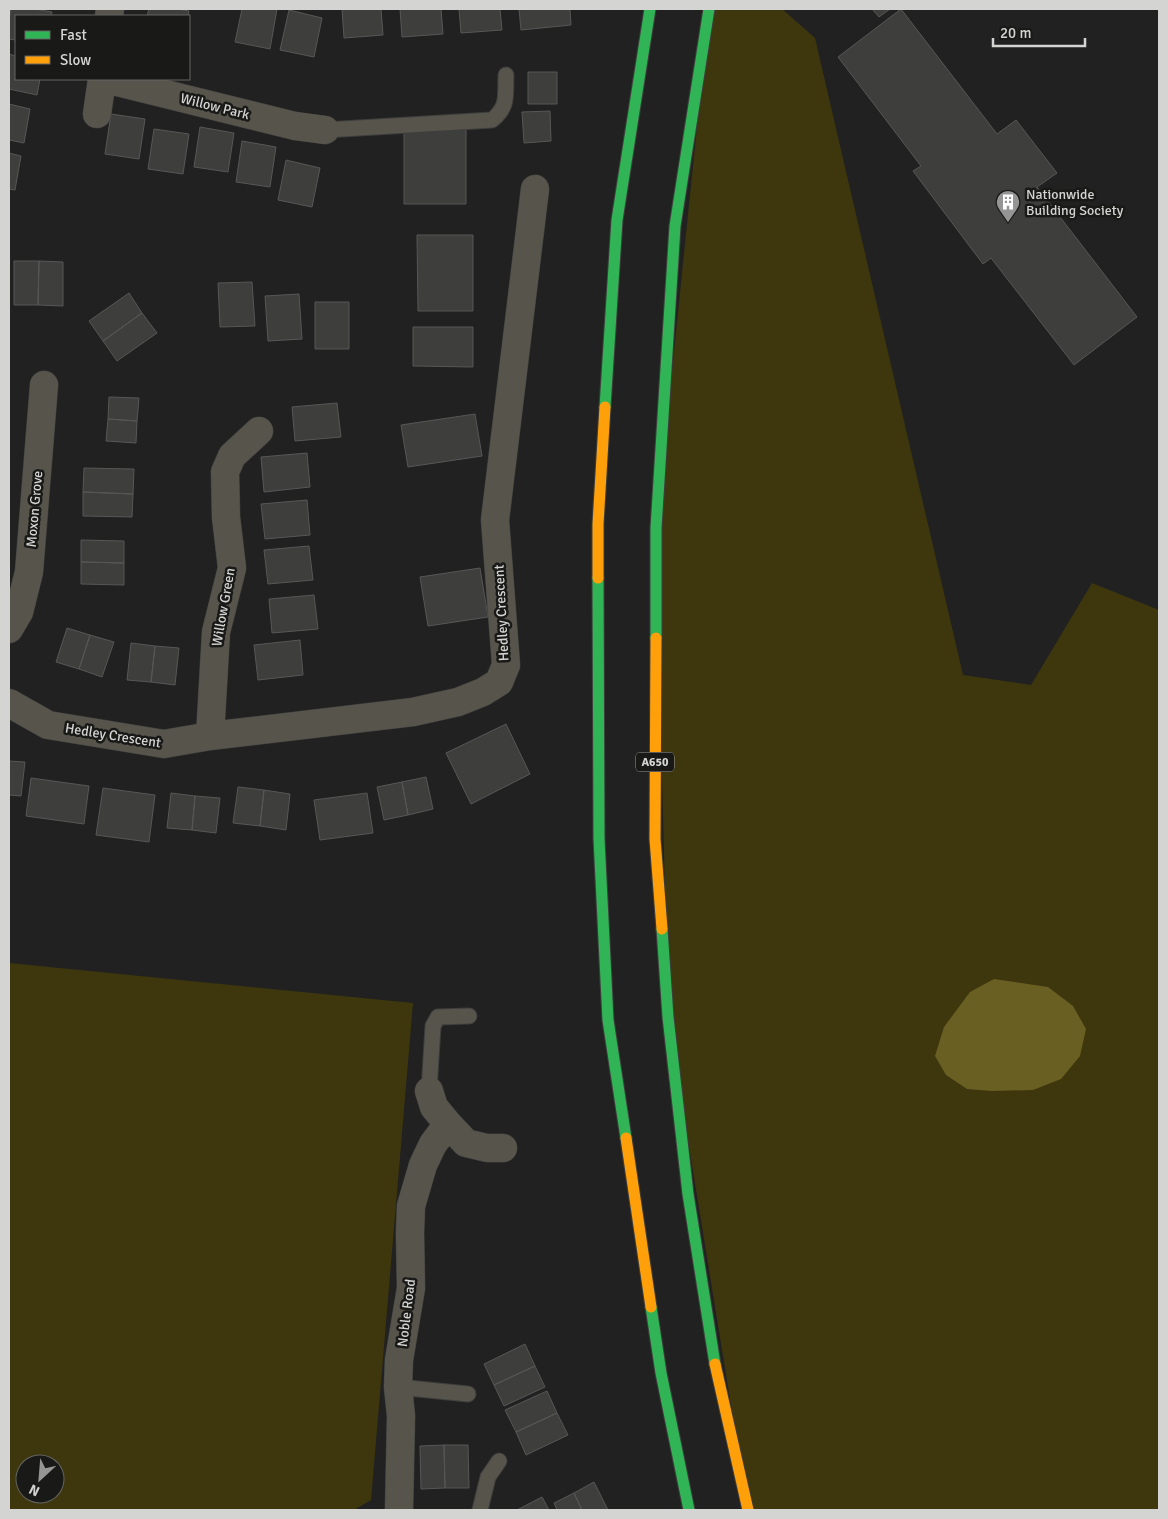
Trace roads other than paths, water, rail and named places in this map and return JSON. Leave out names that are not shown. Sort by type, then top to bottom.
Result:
[{"type":"highway","points":[[650,9],[617,220],[598,524],[599,839],[608,1020],[661,1373],[689,1510]]},
{"type":"highway","name":"A650","points":[[709,9],[675,226],[656,528],[655,839],[668,1017],[688,1194],[715,1366],[748,1510]]},
{"type":"street","name":"Willow Park","points":[[97,114],[103,80]]},
{"type":"street","name":"Willow Park","points":[[107,80],[296,126],[325,130]]},
{"type":"street","name":"Hedley Crescent","points":[[9,702],[48,725],[164,744],[210,736],[413,712],[458,702],[483,692],[499,682],[506,665],[495,520],[535,189]]},
{"type":"street","name":"Moxon Grove","points":[[9,630],[19,612],[29,572],[44,385]]},
{"type":"street","name":"Willow Green","points":[[210,736],[216,632],[232,568],[226,517],[225,472],[232,456],[259,431]]},
{"type":"street","points":[[429,1091],[434,1106],[466,1143],[487,1148],[503,1148]]},
{"type":"street","name":"Noble Road","points":[[399,1510],[401,1416],[398,1386],[411,1288],[411,1206],[422,1165],[433,1144],[448,1124]]},
{"type":"lane","points":[[325,130],[492,120],[505,106],[506,75]]},
{"type":"lane","points":[[429,1091],[433,1026],[438,1017],[469,1016]]},
{"type":"lane","points":[[398,1386],[468,1394]]},
{"type":"lane","points":[[480,1510],[488,1477],[499,1461]]},
{"type":"place","name":"Nationwide Building Society","points":[[1008,223]]}]
